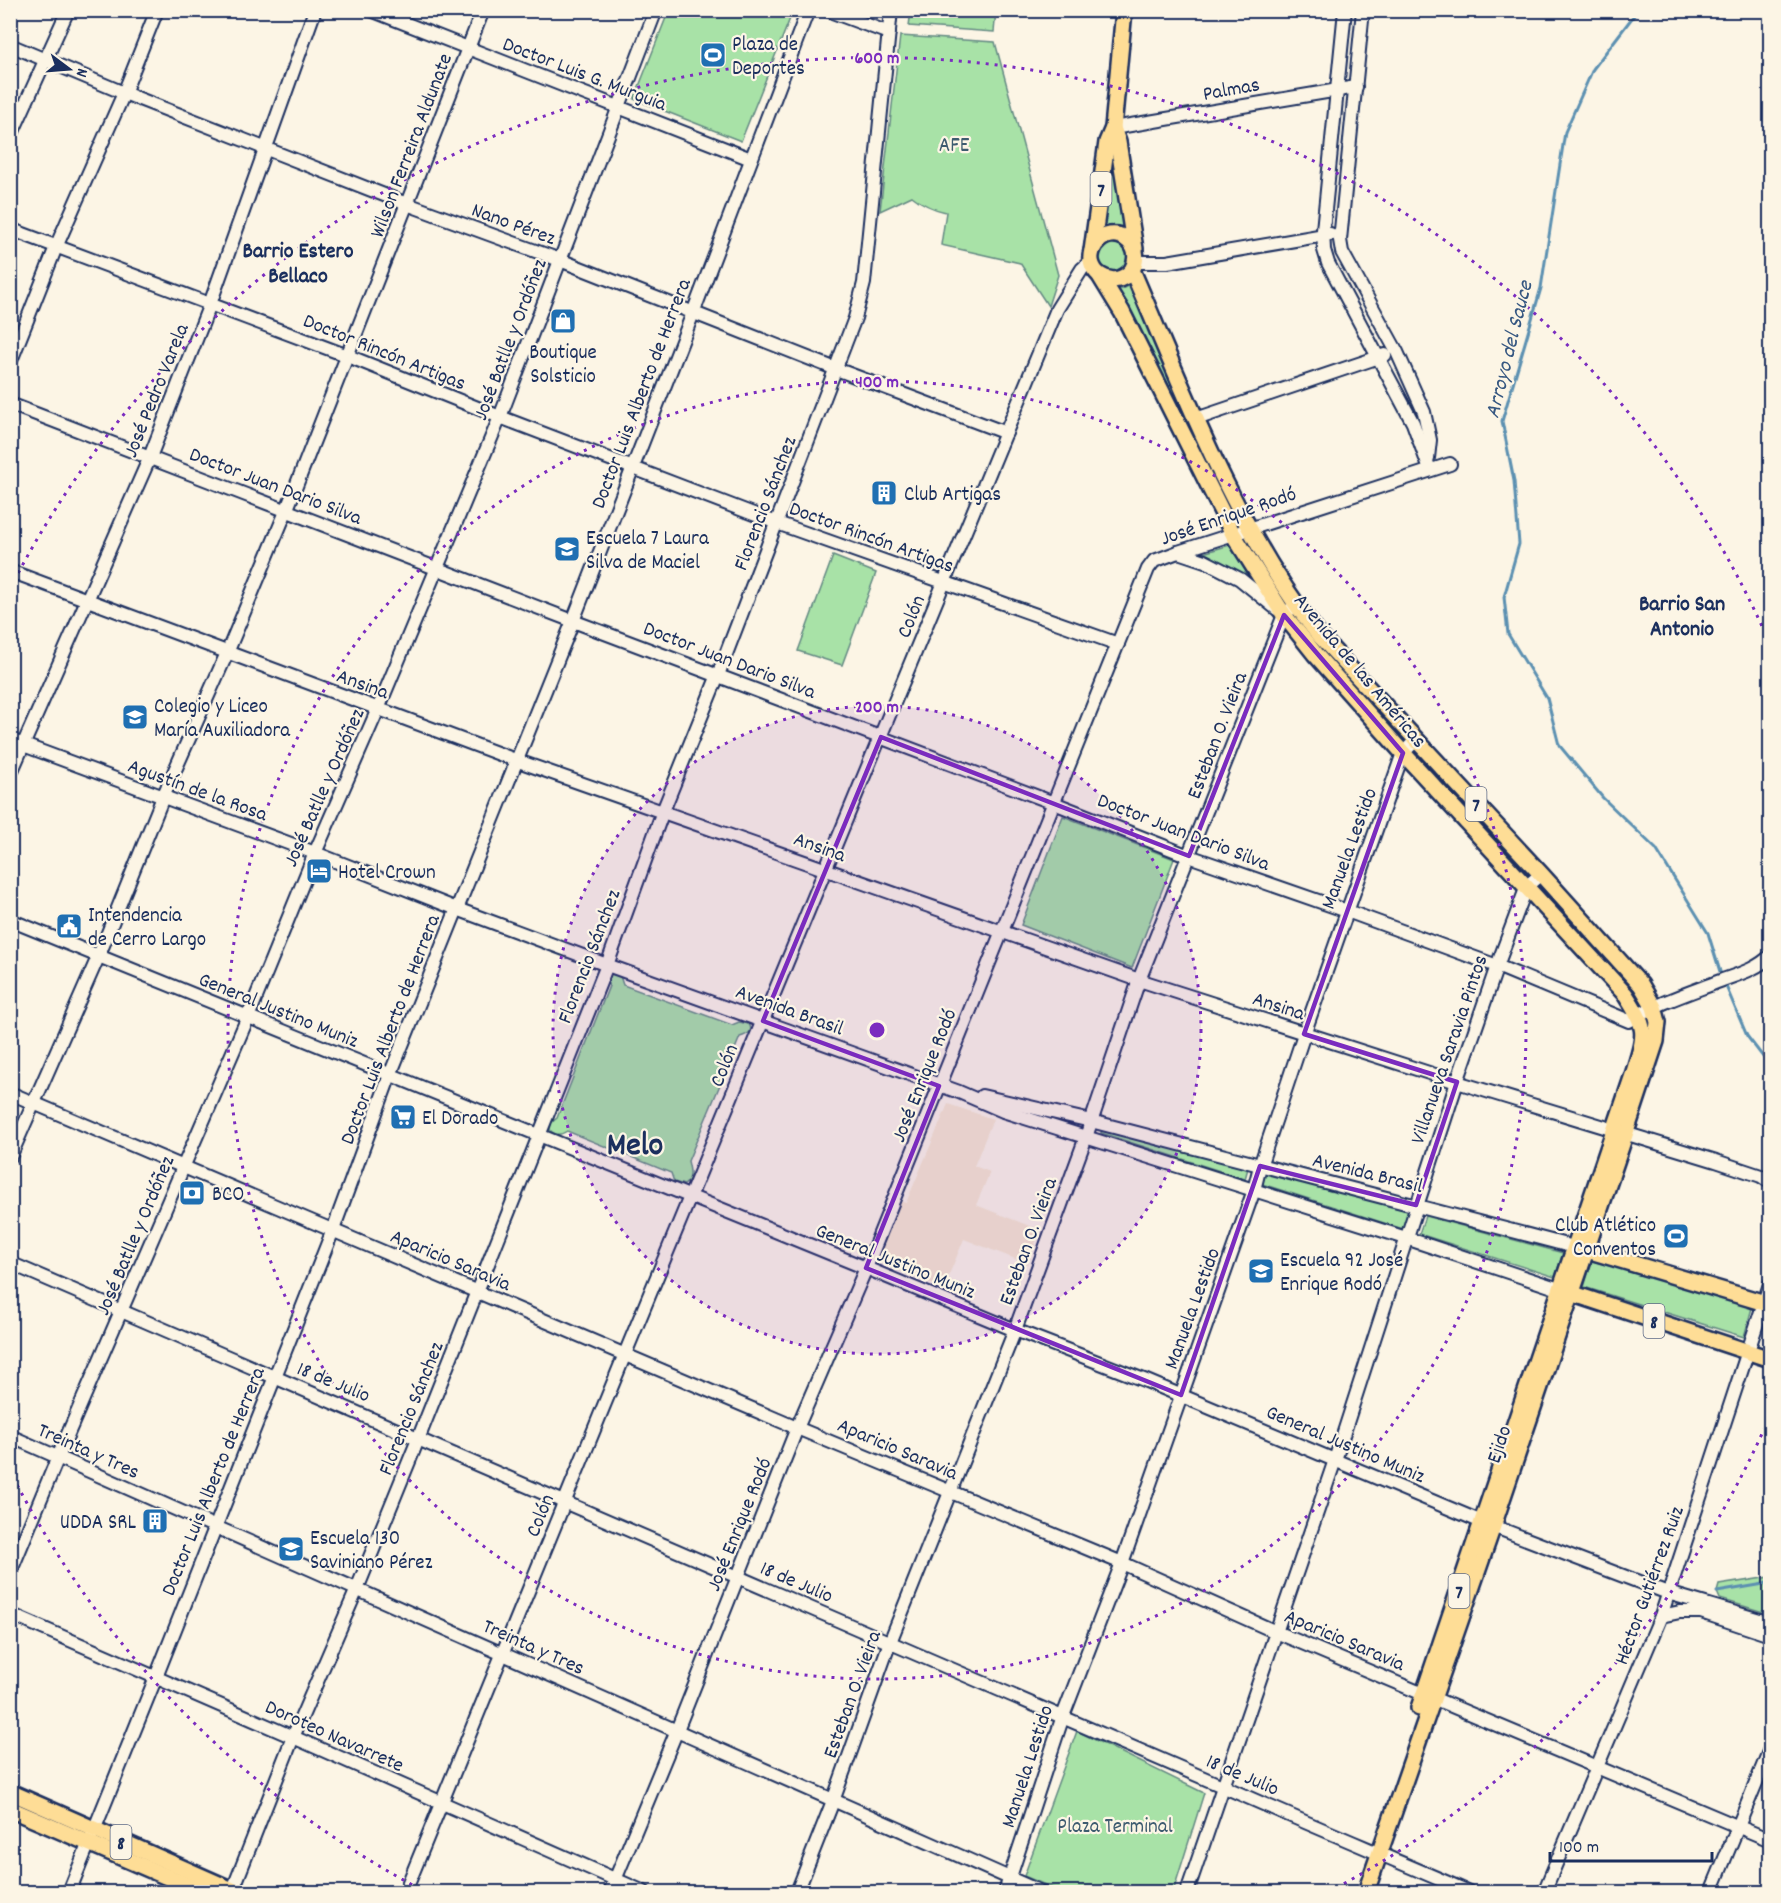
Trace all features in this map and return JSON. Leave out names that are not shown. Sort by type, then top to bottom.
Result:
[{"type":"main road","name":"Avenida de las Américas","points":[[1124,10],[1113,128],[1107,142],[1092,256],[1094,269],[1122,312],[1240,531],[1315,654],[1625,994],[1638,1015]]},
{"type":"main road","name":"Avenida de las Américas","points":[[1113,128],[1118,142],[1134,260],[1240,531]]},
{"type":"main road","points":[[1092,256],[1100,240],[1111,235],[1126,238],[1134,260],[1126,277],[1108,280],[1100,276]]},
{"type":"main road","name":"Avenida de las Américas","points":[[1289,610],[1318,634],[1541,874],[1641,985],[1654,1007]]},
{"type":"main road","name":"Ejido","points":[[1366,1893],[1375,1851],[1619,1133],[1656,1041],[1658,1022],[1654,1007]]},
{"type":"main road","name":"Ejido","points":[[1619,1133],[1643,1040],[1643,1028],[1638,1015]]},
{"type":"main road","name":"Avenida Brasil","points":[[1580,1248],[1768,1305]]},
{"type":"main road","name":"Avenida Brasil","points":[[1565,1292],[1749,1352]]},
{"type":"main road","name":"8","points":[[1749,1352],[1770,1359]]},
{"type":"main road","name":"8","points":[[10,1792],[202,1893]]},
{"type":"main road","name":"8","points":[[10,1809],[91,1836],[234,1892]]},
{"type":"main road","name":"Ejido","points":[[1355,1893],[1375,1851]]},
{"type":"street","points":[[10,138],[68,10]]},
{"type":"street","points":[[10,363],[56,247],[124,93],[157,10]]},
{"type":"street","name":"José Pedro Varela","points":[[10,775],[150,458],[210,304],[315,10]]},
{"type":"street","name":"Doctor Luis G. Murguia","points":[[371,10],[751,159]]},
{"type":"street","name":"Wilson Ferreira Aldunate","points":[[10,1157],[99,956],[163,797],[227,653],[287,509],[483,10]]},
{"type":"street","name":"José Batlle y Ordóñez","points":[[10,1574],[58,1457],[248,1017],[500,417],[656,10]]},
{"type":"street","name":"Doctor Luis Alberto de Herrera","points":[[69,1893],[333,1230],[390,1075],[573,621],[808,10]]},
{"type":"street","points":[[827,10],[889,33]]},
{"type":"street","name":"Florencio Sánchez","points":[[234,1892],[293,1737],[420,1437],[607,965],[663,811],[718,675],[855,318],[864,283],[891,10]]},
{"type":"street","points":[[1345,10],[1324,250],[1328,263],[1413,423],[1429,466]]},
{"type":"street","points":[[1363,10],[1341,233],[1342,252],[1397,352],[1424,412],[1430,440],[1429,466]]},
{"type":"street","name":"Nano Pérez","points":[[10,45],[124,93],[407,204],[560,260],[836,369],[1006,433]]},
{"type":"street","name":"Palmas","points":[[1113,128],[1356,87]]},
{"type":"street","name":"Doctor Rincón Artigas","points":[[10,229],[348,356],[777,523],[1118,644]]},
{"type":"street","points":[[1134,260],[1167,262],[1324,234],[1341,233]]},
{"type":"street","name":"Colón","points":[[405,1893],[824,869],[881,737],[1057,309],[1092,256]]},
{"type":"street","points":[[1196,419],[1397,352]]},
{"type":"street","name":"Doctor Juan Dario Silva","points":[[10,404],[573,621],[1054,802],[1189,856],[1497,966],[1629,1021],[1638,1015]]},
{"type":"street","name":"José Enrique Rodó","points":[[610,1893],[797,1428],[866,1268],[1148,569],[1154,561],[1178,552],[1429,466],[1450,464]]},
{"type":"street","points":[[1178,552],[1205,561],[1240,579],[1289,610]]},
{"type":"street","name":"Ansina","points":[[10,571],[518,761],[1139,980],[1619,1133]]},
{"type":"street","name":"Esteban O. Vieira","points":[[797,1893],[890,1642],[1016,1330],[1086,1137],[1139,980],[1289,610]]},
{"type":"street","name":"Manuela Lestido","points":[[1005,1893],[1063,1716],[1122,1563],[1254,1190],[1304,1034],[1403,753],[1416,740]]},
{"type":"street","name":"Agustín de la Rosa","points":[[10,741],[315,853],[607,965]]},
{"type":"street","name":"Villanueva Saravia Pintos","points":[[1186,1893],[1335,1460],[1416,1205],[1497,966],[1527,886],[1541,874]]},
{"type":"street","name":"General Justino Muniz","points":[[10,920],[1181,1395],[1488,1524],[1668,1593],[1770,1623]]},
{"type":"street","points":[[1638,1015],[1738,975],[1767,960],[1770,956]]},
{"type":"street","name":"Avenida Brasil","points":[[607,965],[959,1092],[1090,1121],[1580,1248]]},
{"type":"street","name":"Avenida Brasil","points":[[959,1092],[1003,1111],[1406,1238],[1565,1292]]},
{"type":"street","name":"Aparicio Saravia","points":[[10,1093],[797,1428],[1122,1563],[1276,1632],[1770,1840]]},
{"type":"street","points":[[1619,1133],[1761,1176],[1770,1182]]},
{"type":"street","name":"18 de Julio","points":[[10,1263],[274,1378],[420,1437],[1469,1893]]},
{"type":"street","name":"Héctor Gutiérrez Ruiz","points":[[1545,1893],[1660,1616],[1749,1352],[1768,1305],[1770,1284]]},
{"type":"street","name":"Treinta y Tres","points":[[10,1436],[1041,1893]]},
{"type":"street","points":[[1660,1616],[1680,1612],[1701,1612],[1770,1635]]},
{"type":"street","name":"Doroteo Navarrete","points":[[10,1614],[644,1893]]},
{"type":"street","points":[[1711,1893],[1770,1749]]},
{"type":"highlighted area","points":[[1284,615],[1403,753],[1304,1034],[1457,1082],[1416,1205],[1260,1166],[1181,1395],[866,1268],[939,1086],[763,1021],[881,737],[1189,856]]},
{"type":"shaded area","points":[[948,1104],[993,1119],[974,1166],[990,1172],[976,1205],[1040,1230],[1028,1264],[964,1239],[943,1289],[875,1261],[899,1201],[906,1203]]},
{"type":"green space","name":"Plaza de Deportes","points":[[669,10],[793,11],[741,141],[634,99]]},
{"type":"green space","points":[[911,10],[996,11],[994,32],[909,26]]},
{"type":"green space","name":"AFE","points":[[900,36],[995,42],[1058,275],[1048,306],[1020,263],[941,245],[946,212],[936,210],[912,196],[880,211]]},
{"type":"green space","points":[[1113,144],[1124,233],[1100,236]]},
{"type":"green space","points":[[1111,241],[1127,246],[1130,266],[1113,276],[1097,264],[1098,250]]},
{"type":"green space","points":[[1134,283],[1244,527],[1237,529],[1112,289],[1123,289]]},
{"type":"green space","points":[[1233,544],[1266,595],[1200,554]]},
{"type":"green space","points":[[833,556],[876,573],[842,665],[798,651]]},
{"type":"green space","points":[[1063,816],[1174,859],[1132,968],[1021,925]]},
{"type":"green space","points":[[611,974],[620,976],[623,985],[732,1025],[739,1022],[749,1024],[751,1029],[749,1033],[740,1037],[688,1161],[690,1177],[684,1185],[674,1182],[671,1173],[567,1131],[558,1134],[550,1130],[551,1123],[557,1118],[609,986],[606,981]]},
{"type":"green space","points":[[1102,1128],[1248,1168],[1245,1179],[1101,1133]]},
{"type":"green space","points":[[1265,1172],[1409,1211],[1403,1229],[1262,1184]]},
{"type":"green space","points":[[1425,1216],[1563,1253],[1555,1277],[1419,1234]]},
{"type":"green space","points":[[1592,1261],[1753,1304],[1744,1337],[1584,1287]]},
{"type":"green space","points":[[1770,1577],[1770,1614],[1720,1599],[1717,1592],[1719,1585]]},
{"type":"green space","name":"Plaza Terminal","points":[[1077,1731],[1204,1793],[1173,1892],[1062,1892],[1024,1876]]},
{"type":"waterway","name":"Arroyo del Sauce","points":[[1638,10],[1593,69],[1565,132],[1541,288],[1502,421],[1514,481],[1519,544],[1504,597],[1508,634],[1547,698],[1559,745],[1603,798],[1656,849],[1708,933],[1722,978]]},
{"type":"waterway","name":"Arroyo del Sauce","points":[[1725,984],[1747,1036],[1770,1066]]},
{"type":"waterway","points":[[1717,1592],[1770,1581]]},
{"type":"place","name":"Plaza de Deportes","points":[[713,55]]},
{"type":"place","name":"Boutique Solsticio","points":[[563,321]]},
{"type":"place","name":"Club Artigas","points":[[884,493]]},
{"type":"place","name":"Escuela 7 Laura Silva de Maciel","points":[[567,549]]},
{"type":"place","name":"Colegio y Liceo María Auxiliadora","points":[[135,717]]},
{"type":"place","name":"Hotel Crown","points":[[319,871]]},
{"type":"place","name":"Intendencia de Cerro Largo","points":[[69,926]]},
{"type":"place","name":"El Dorado","points":[[403,1117]]},
{"type":"place","name":"BCO","points":[[192,1193]]},
{"type":"place","name":"Club Atlético Conventos","points":[[1676,1236]]},
{"type":"place","name":"Escuela 92 José Enrique Rodó","points":[[1261,1271]]},
{"type":"place","name":"UDDA SRL","points":[[155,1521]]},
{"type":"place","name":"Escuela 130 Saviniano Pérez","points":[[291,1549]]},
{"type":"district","name":"Barrio Estero Bellaco","points":[[298,262]]},
{"type":"district","name":"Barrio San Antonio","points":[[1682,614]]},
{"type":"district","name":"Melo","points":[[635,1142]]}]
